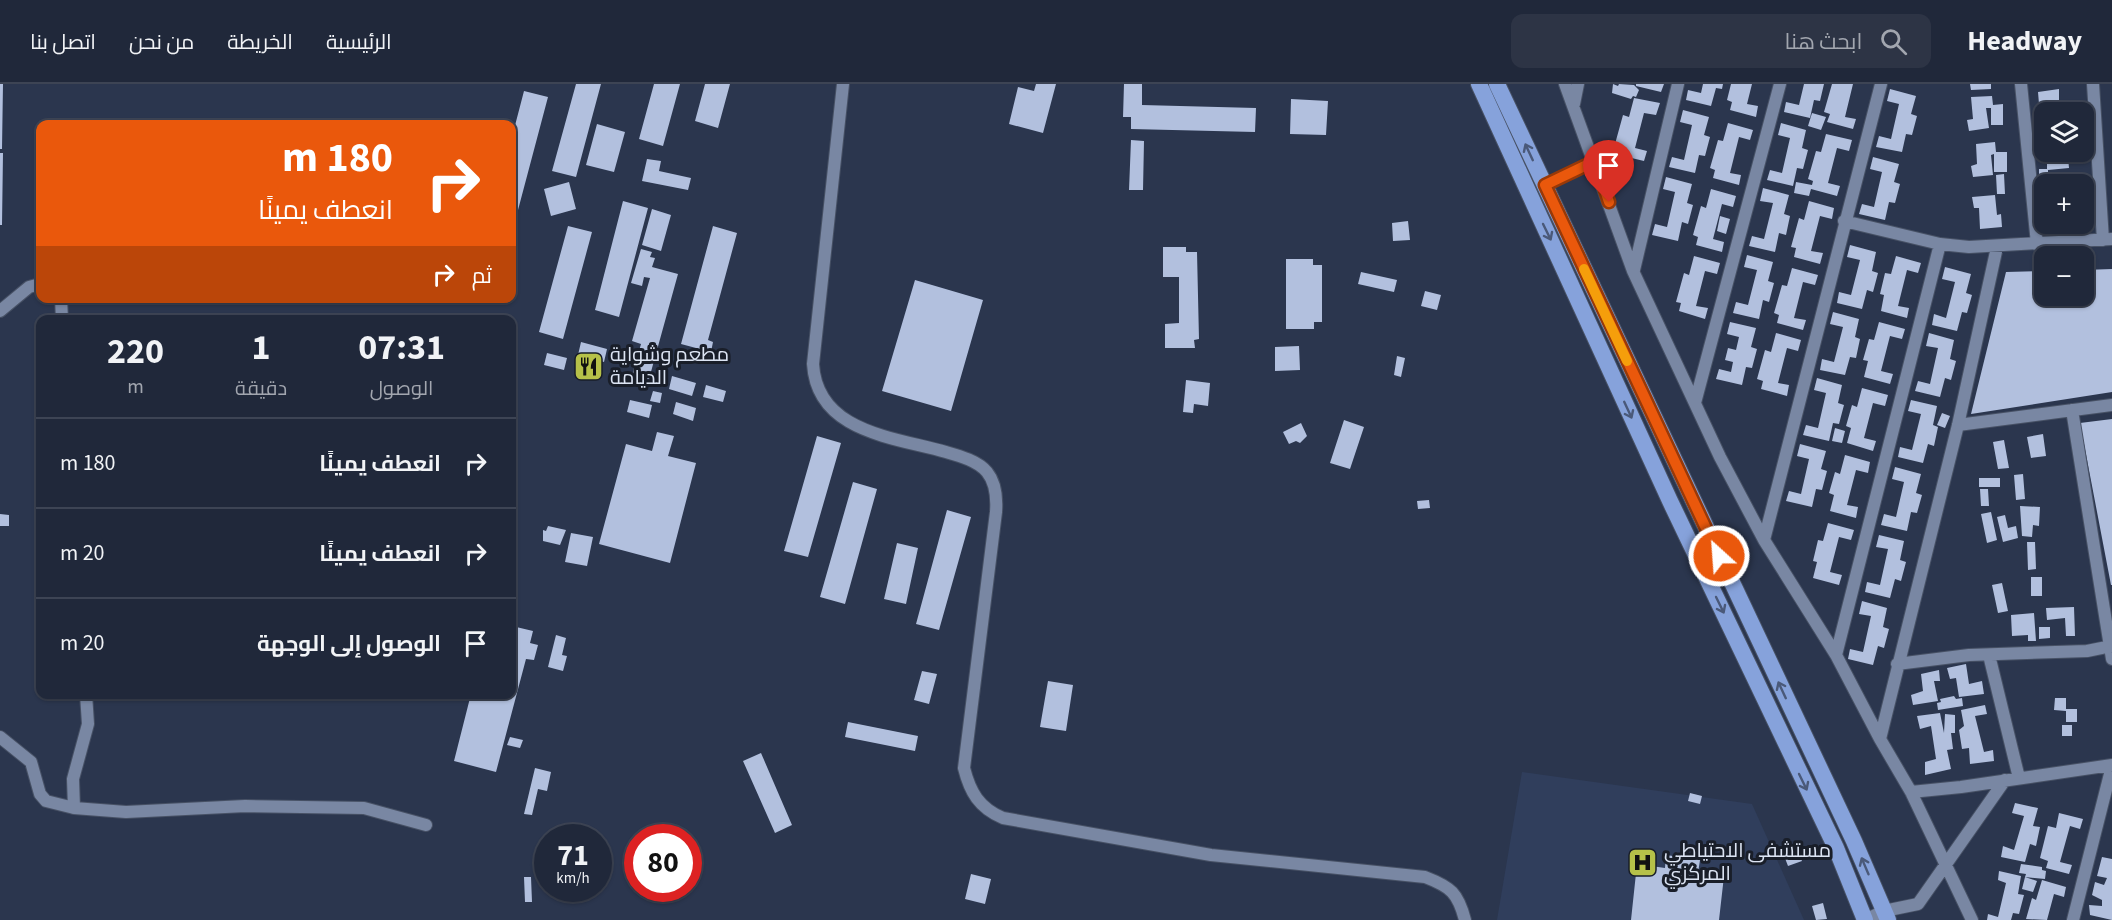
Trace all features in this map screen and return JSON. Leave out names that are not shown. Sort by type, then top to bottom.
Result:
[{"type":"highway","points":[[1479,84],[1670,501],[1836,848],[1865,920]]},
{"type":"highway","points":[[1497,84],[1854,841],[1886,915]]},
{"type":"street","points":[[843,84],[813,364],[814,378],[820,397],[843,420],[960,456],[987,472],[993,483],[997,496],[996,512],[964,768],[975,798],[988,812],[1003,818],[1188,850],[1425,877],[1446,885],[1460,900],[1465,920]]},
{"type":"street","points":[[1565,84],[1595,161],[1633,271],[1695,403],[1764,540],[1836,655],[1911,792],[1972,920]]},
{"type":"street","points":[[1574,104],[1578,84]]},
{"type":"street","points":[[1633,271],[1678,84]]},
{"type":"street","points":[[1695,403],[1780,84]]},
{"type":"street","points":[[1764,540],[1881,84]]},
{"type":"street","points":[[2021,84],[2037,244]]},
{"type":"street","points":[[1844,221],[1940,244],[1997,247],[2107,240],[2093,84]]},
{"type":"street","points":[[1545,185],[1595,161]]},
{"type":"street","points":[[1836,655],[1940,244]]},
{"type":"street","points":[[1880,739],[1958,424],[1997,247]]},
{"type":"street","points":[[0,311],[29,287],[36,285]]},
{"type":"street","points":[[1958,424],[2112,405]]},
{"type":"street","points":[[1897,664],[1989,655],[2111,650],[2072,410]]},
{"type":"street","points":[[1989,655],[2019,778]]},
{"type":"street","points":[[74,808],[73,779],[88,724],[86,699]]},
{"type":"street","points":[[0,737],[31,762],[40,794],[46,801],[74,808],[126,812],[245,806],[364,808],[426,825]]},
{"type":"street","points":[[1911,792],[2112,765],[2073,920]]},
{"type":"street","points":[[1865,920],[1918,904],[2005,780]]},
{"type":"shaded area","name":"مستشفى الاحتياطي المركزي","points":[[1522,772],[1752,804],[1804,920],[1497,920]]},
{"type":"building","points":[[0,84],[3,84],[2,149],[0,149]]},
{"type":"building","points":[[576,84],[601,84],[576,177],[552,171]]},
{"type":"building","points":[[654,84],[680,84],[663,146],[639,139]]},
{"type":"building","points":[[705,84],[730,84],[718,128],[695,121]]},
{"type":"building","points":[[1036,84],[1056,84],[1043,133],[1009,124],[1018,87],[1034,91]]},
{"type":"building","points":[[1124,84],[1142,84],[1142,105],[1256,108],[1255,132],[1131,129],[1131,117],[1123,117]]},
{"type":"building","points":[[1613,84],[1634,85],[1639,90],[1636,97],[1633,96],[1631,99],[1612,93]]},
{"type":"building","points":[[1636,84],[1664,84],[1661,92],[1636,86]]},
{"type":"building","points":[[1703,84],[1723,84],[1722,89],[1716,88],[1711,106],[1686,100],[1688,90],[1701,93]]},
{"type":"building","points":[[1731,84],[1752,84],[1747,104],[1758,106],[1756,117],[1730,110],[1732,102],[1727,100]]},
{"type":"building","points":[[1804,84],[1824,84],[1820,101],[1814,100],[1810,118],[1784,112],[1786,102],[1799,105]]},
{"type":"building","points":[[1832,84],[1853,84],[1845,117],[1856,119],[1853,129],[1827,122],[1830,114],[1824,112]]},
{"type":"building","points":[[1970,84],[1991,84],[1991,89],[1971,90]]},
{"type":"building","points":[[1890,89],[1916,96],[1911,114],[1917,116],[1912,135],[1906,134],[1902,152],[1876,147],[1879,136],[1891,139],[1899,104],[1887,101]]},
{"type":"building","points":[[2059,89],[2059,102],[2039,102],[2038,92]]},
{"type":"building","points":[[524,91],[548,97],[518,210],[516,209],[516,122]]},
{"type":"building","points":[[1992,96],[1993,105],[2003,104],[2003,125],[1991,125],[1991,108],[1986,108],[1989,128],[1969,131],[1967,120],[1973,119],[1971,97]]},
{"type":"building","points":[[1634,98],[1660,103],[1656,115],[1644,113],[1635,148],[1647,151],[1644,161],[1619,155],[1621,146],[1615,144],[1623,115],[1629,117]]},
{"type":"building","points":[[1291,99],[1328,101],[1326,135],[1290,134]]},
{"type":"building","points":[[1683,110],[1709,117],[1704,135],[1710,137],[1705,156],[1699,155],[1695,173],[1669,167],[1672,157],[1684,160],[1692,125],[1680,122]]},
{"type":"building","points":[[1812,113],[1826,117],[1821,130],[1808,126]]},
{"type":"building","points":[[1728,123],[1753,130],[1750,140],[1739,137],[1730,173],[1741,175],[1739,185],[1713,178],[1715,170],[1710,168],[1718,140],[1723,141]]},
{"type":"building","points":[[1781,123],[1806,130],[1802,148],[1808,150],[1803,169],[1797,168],[1793,186],[1767,180],[1770,170],[1782,173],[1790,138],[1778,135]]},
{"type":"building","points":[[597,124],[625,132],[614,172],[586,165]]},
{"type":"building","points":[[1826,134],[1852,140],[1849,151],[1837,148],[1828,183],[1840,186],[1837,196],[1811,189],[1809,196],[1794,193],[1796,182],[1812,185],[1813,181],[1808,179],[1816,151],[1821,152]]},
{"type":"building","points":[[1131,140],[1144,141],[1143,190],[1129,190]]},
{"type":"building","points":[[1995,142],[1996,152],[2007,152],[2007,172],[1994,172],[1994,154],[1991,155],[1993,175],[1973,177],[1971,166],[1977,164],[1976,144]]},
{"type":"building","points":[[0,153],[3,153],[2,225],[0,225]]},
{"type":"building","points":[[1873,157],[1899,164],[1894,182],[1900,184],[1895,203],[1889,202],[1885,220],[1859,214],[1862,204],[1874,207],[1882,172],[1870,169]]},
{"type":"building","points":[[647,159],[661,161],[659,171],[691,178],[688,190],[642,181]]},
{"type":"building","points":[[2047,162],[2068,162],[2069,168],[2048,170],[2048,174],[2039,174],[2039,169],[2047,169]]},
{"type":"building","points":[[2004,174],[2005,194],[1997,194],[1996,175]]},
{"type":"building","points":[[1666,177],[1692,184],[1687,203],[1693,205],[1688,224],[1682,222],[1678,241],[1652,235],[1655,224],[1667,227],[1675,192],[1663,189]]},
{"type":"building","points":[[569,182],[576,209],[551,216],[544,189]]},
{"type":"building","points":[[1763,188],[1789,195],[1784,214],[1790,216],[1786,235],[1779,233],[1775,252],[1749,246],[1752,236],[1764,239],[1773,203],[1760,201]]},
{"type":"building","points":[[1711,189],[1736,196],[1733,207],[1722,204],[1713,239],[1724,242],[1722,252],[1696,245],[1698,237],[1693,235],[1701,206],[1706,208]]},
{"type":"building","points":[[1995,195],[1997,215],[2001,214],[2002,227],[1980,229],[1979,208],[1974,208],[1972,197]]},
{"type":"building","points":[[623,201],[648,208],[619,317],[595,310]]},
{"type":"building","points":[[1809,201],[1834,208],[1832,219],[1820,216],[1811,251],[1823,253],[1820,264],[1794,257],[1796,248],[1791,247],[1799,218],[1804,220]]},
{"type":"building","points":[[652,209],[671,215],[661,251],[642,245]]},
{"type":"building","points":[[1720,216],[1730,219],[1726,234],[1717,231]]},
{"type":"building","points":[[1408,221],[1410,240],[1393,241],[1392,223]]},
{"type":"building","points":[[568,226],[592,232],[563,339],[539,332]]},
{"type":"building","points":[[713,226],[737,233],[708,340],[713,342],[711,352],[681,344]]},
{"type":"building","points":[[1850,245],[1876,252],[1872,271],[1878,273],[1873,292],[1867,290],[1862,309],[1837,303],[1839,292],[1851,295],[1860,260],[1847,257]]},
{"type":"building","points":[[1163,247],[1186,247],[1186,252],[1197,252],[1199,339],[1194,340],[1195,348],[1165,348],[1165,324],[1179,323],[1179,277],[1163,277]]},
{"type":"building","points":[[641,249],[652,252],[650,257],[655,258],[652,267],[678,274],[649,379],[632,375],[641,344],[632,341],[650,278],[644,277],[642,286],[631,283]]},
{"type":"building","points":[[1747,255],[1773,262],[1768,281],[1774,283],[1769,302],[1763,300],[1759,319],[1733,313],[1736,302],[1748,305],[1757,270],[1744,267]]},
{"type":"building","points":[[1694,256],[1720,263],[1717,274],[1705,271],[1696,306],[1708,308],[1705,319],[1679,311],[1681,303],[1676,302],[1684,273],[1689,275]]},
{"type":"building","points":[[1896,256],[1921,263],[1918,273],[1907,270],[1898,306],[1909,308],[1907,318],[1881,311],[1884,295],[1880,294],[1885,273],[1891,274]]},
{"type":"building","points":[[1286,259],[1313,259],[1313,265],[1322,265],[1322,322],[1314,322],[1314,329],[1286,329]]},
{"type":"building","points":[[1945,267],[1971,274],[1966,293],[1972,295],[1967,313],[1962,312],[1957,331],[1932,325],[1934,314],[1946,318],[1955,282],[1942,279]]},
{"type":"building","points":[[1792,268],[1818,275],[1815,285],[1803,282],[1794,318],[1806,320],[1803,330],[1777,323],[1779,315],[1774,313],[1782,285],[1787,286]]},
{"type":"building","points":[[2112,269],[2112,392],[1971,414],[2006,272],[2034,271],[2034,306],[2094,306],[2094,270]]},
{"type":"building","points":[[1361,272],[1397,280],[1394,292],[1358,284]]},
{"type":"building","points":[[915,280],[983,300],[951,411],[882,391]]},
{"type":"building","points":[[1425,291],[1441,295],[1437,310],[1421,306]]},
{"type":"building","points":[[1833,312],[1859,319],[1855,337],[1860,339],[1856,358],[1850,357],[1845,375],[1820,370],[1822,359],[1834,362],[1843,327],[1830,324]]},
{"type":"building","points":[[1730,322],[1756,328],[1751,347],[1757,349],[1752,368],[1746,367],[1742,385],[1716,379],[1719,369],[1731,372],[1733,362],[1725,360],[1728,348],[1736,350],[1739,337],[1727,334]]},
{"type":"building","points":[[1879,322],[1905,329],[1902,339],[1890,336],[1881,371],[1893,374],[1890,384],[1864,377],[1868,361],[1863,360],[1869,339],[1874,340]]},
{"type":"building","points":[[1776,333],[1801,340],[1798,351],[1787,348],[1778,383],[1789,385],[1787,396],[1761,389],[1763,381],[1757,379],[1765,350],[1771,352]]},
{"type":"building","points":[[1929,333],[1954,340],[1950,359],[1956,361],[1951,380],[1945,378],[1940,397],[1915,391],[1918,381],[1930,384],[1938,348],[1926,346]]},
{"type":"building","points":[[581,342],[607,349],[604,362],[578,355]]},
{"type":"building","points":[[1299,346],[1300,370],[1275,371],[1275,347]]},
{"type":"building","points":[[547,353],[567,358],[564,370],[544,365]]},
{"type":"building","points":[[1397,356],[1405,358],[1401,377],[1394,375]]},
{"type":"building","points":[[672,376],[696,383],[692,396],[669,389]]},
{"type":"building","points":[[1817,378],[1842,385],[1838,403],[1844,405],[1839,424],[1833,423],[1829,441],[1803,435],[1806,425],[1818,428],[1826,393],[1814,390]]},
{"type":"building","points":[[1186,380],[1210,383],[1208,406],[1194,404],[1193,413],[1183,412]]},
{"type":"building","points":[[706,385],[726,391],[723,402],[703,397]]},
{"type":"building","points":[[1862,388],[1888,395],[1885,406],[1873,403],[1864,438],[1876,441],[1873,451],[1847,443],[1851,428],[1846,426],[1852,405],[1857,407]]},
{"type":"building","points":[[653,391],[662,393],[660,403],[650,401]]},
{"type":"building","points":[[630,400],[652,405],[649,418],[627,412]]},
{"type":"building","points":[[1911,400],[1937,406],[1933,425],[1938,427],[1934,446],[1928,444],[1923,463],[1898,457],[1900,447],[1912,450],[1921,414],[1908,411]]},
{"type":"building","points":[[676,402],[696,408],[693,421],[673,414]]},
{"type":"building","points":[[1942,413],[1950,416],[1945,428],[1937,425]]},
{"type":"building","points":[[2112,419],[2112,585],[2111,585],[2080,423]]},
{"type":"building","points":[[1344,420],[1364,427],[1350,469],[1330,463]]},
{"type":"building","points":[[1301,423],[1307,436],[1300,443],[1296,441],[1289,444],[1283,432]]},
{"type":"building","points":[[1835,428],[1845,431],[1842,443],[1832,441]]},
{"type":"building","points":[[657,432],[674,436],[668,456],[696,463],[670,563],[599,544],[626,444],[652,451]]},
{"type":"building","points":[[2043,434],[2046,456],[2031,458],[2027,437]]},
{"type":"building","points":[[817,436],[841,443],[808,557],[784,551]]},
{"type":"building","points":[[2004,440],[2009,468],[1998,469],[1993,442]]},
{"type":"building","points":[[1800,444],[1826,451],[1821,469],[1827,471],[1822,490],[1816,489],[1812,507],[1786,501],[1789,491],[1801,494],[1809,459],[1797,456]]},
{"type":"building","points":[[1845,455],[1870,462],[1868,473],[1856,470],[1847,505],[1858,507],[1856,518],[1830,511],[1834,495],[1829,493],[1835,472],[1840,474]]},
{"type":"building","points":[[1895,467],[1921,474],[1916,493],[1922,495],[1917,513],[1911,512],[1907,531],[1881,525],[1884,514],[1896,517],[1904,482],[1892,479]]},
{"type":"building","points":[[2023,474],[2025,499],[2016,500],[2014,475]]},
{"type":"building","points":[[1979,478],[2000,478],[2000,487],[1979,487]]},
{"type":"building","points":[[853,482],[877,489],[845,604],[820,597]]},
{"type":"building","points":[[1980,489],[1988,489],[1989,506],[1981,506]]},
{"type":"building","points":[[1429,500],[1430,508],[1418,509],[1417,501]]},
{"type":"building","points":[[2020,506],[2040,507],[2039,526],[2033,525],[2032,537],[2022,536]]},
{"type":"building","points":[[947,510],[971,517],[939,630],[916,624]]},
{"type":"building","points":[[1991,512],[1997,540],[1987,543],[1981,514]]},
{"type":"building","points":[[0,514],[9,515],[9,526],[0,526]]},
{"type":"building","points":[[2005,515],[2008,528],[2016,526],[2018,538],[2003,542],[1997,517]]},
{"type":"building","points":[[1828,523],[1854,530],[1851,540],[1839,537],[1830,572],[1842,575],[1839,585],[1813,578],[1817,562],[1813,561],[1818,540],[1823,541]]},
{"type":"building","points":[[548,526],[566,530],[560,545],[543,541],[543,530],[546,531]]},
{"type":"building","points":[[571,533],[593,537],[587,566],[565,562]]},
{"type":"building","points":[[1879,535],[1904,541],[1900,560],[1906,562],[1901,581],[1895,579],[1890,598],[1865,592],[1867,582],[1880,585],[1888,549],[1876,547]]},
{"type":"building","points":[[2027,542],[2035,542],[2036,569],[2028,570]]},
{"type":"building","points":[[897,543],[918,548],[906,604],[884,599]]},
{"type":"building","points":[[2031,577],[2042,577],[2042,596],[2031,596]]},
{"type":"building","points":[[2002,583],[2008,611],[1998,613],[1992,585]]},
{"type":"building","points":[[1862,601],[1887,608],[1883,627],[1889,629],[1884,648],[1878,646],[1873,665],[1848,659],[1850,649],[1863,652],[1871,616],[1859,614]]},
{"type":"building","points":[[2074,607],[2075,636],[2066,636],[2065,618],[2047,620],[2046,608]]},
{"type":"building","points":[[2034,613],[2036,641],[2028,641],[2028,635],[2012,636],[2011,615]]},
{"type":"building","points":[[516,627],[533,631],[530,643],[538,645],[534,660],[526,659],[516,697]]},
{"type":"building","points":[[2039,627],[2050,627],[2050,638],[2039,639]]},
{"type":"building","points":[[556,635],[566,638],[562,655],[567,656],[563,671],[548,667]]},
{"type":"building","points":[[1966,664],[1969,684],[1982,681],[1984,694],[1959,697],[1956,678],[1950,679],[1947,668]]},
{"type":"building","points":[[1939,670],[1940,681],[1934,681],[1938,701],[1913,705],[1911,695],[1923,691],[1921,674]]},
{"type":"building","points":[[922,671],[937,674],[929,704],[914,700]]},
{"type":"building","points":[[1048,681],[1073,685],[1066,731],[1040,727]]},
{"type":"building","points":[[1954,696],[1956,699],[1962,698],[1963,706],[1938,710],[1937,703],[1941,702],[1940,699]]},
{"type":"building","points":[[2055,698],[2066,698],[2066,711],[2054,710]]},
{"type":"building","points":[[470,699],[515,699],[496,772],[454,761]]},
{"type":"building","points":[[1985,705],[1987,714],[1975,716],[1984,752],[1993,750],[1994,761],[1970,764],[1969,748],[1962,749],[1959,730],[1964,726],[1961,710]]},
{"type":"building","points":[[2066,709],[2077,709],[2077,722],[2066,722]]},
{"type":"building","points":[[1940,713],[1944,733],[1945,714],[1955,715],[1955,733],[1951,733],[1953,749],[1947,750],[1951,769],[1925,775],[1925,762],[1936,759],[1931,726],[1920,729],[1917,716]]},
{"type":"building","points":[[848,722],[918,736],[915,751],[845,737]]},
{"type":"building","points":[[2062,725],[2072,725],[2072,736],[2062,736]]},
{"type":"building","points":[[510,737],[523,740],[520,748],[507,745]]},
{"type":"building","points":[[761,753],[792,825],[775,833],[743,761]]},
{"type":"building","points":[[535,768],[551,772],[547,791],[538,789],[532,815],[524,814]]},
{"type":"building","points":[[1690,793],[1702,796],[1700,804],[1688,801]]},
{"type":"building","points":[[2015,803],[2038,808],[2033,826],[2040,827],[2036,846],[2030,844],[2025,862],[2001,857],[2003,846],[2014,850],[2024,816],[2012,813]]},
{"type":"building","points":[[2059,813],[2083,819],[2080,829],[2070,826],[2060,862],[2072,865],[2069,874],[2046,868],[2048,861],[2040,858],[2048,826],[2056,828]]},
{"type":"building","points":[[1797,848],[1802,861],[1788,866],[1783,853]]},
{"type":"building","points":[[1666,855],[1700,860],[1698,873],[1724,876],[1719,920],[1631,920],[1637,864],[1665,868]]},
{"type":"building","points":[[2102,857],[2112,859],[2112,920],[2090,915],[2089,905],[2102,906],[2102,900],[2092,895],[2095,882],[2104,885],[2107,878],[2097,876]]},
{"type":"building","points":[[2021,864],[2042,867],[2042,870],[2046,871],[2045,879],[2025,877],[2026,874],[2019,873]]},
{"type":"building","points":[[1999,871],[2021,876],[2018,894],[2024,895],[2019,914],[2013,913],[2011,920],[1987,920],[1988,914],[1998,917],[2006,883],[1998,880]]},
{"type":"building","points":[[971,874],[991,879],[985,904],[965,899]]},
{"type":"building","points":[[524,877],[531,877],[532,902],[525,902]]},
{"type":"building","points":[[2025,877],[2037,881],[2033,892],[2022,889]]},
{"type":"building","points":[[2042,880],[2066,887],[2064,897],[2054,894],[2047,920],[2026,919],[2032,898],[2036,900]]},
{"type":"building","points":[[1823,903],[1827,919],[1816,920],[1812,906]]},
{"type":"slow traffic","points":[[1584,269],[1627,361]]},
{"type":"place","name":"مطعم وشواية الديامة","points":[[589,366]]},
{"type":"place","name":"مستشفى الاحتياطي المركزي","points":[[1643,862]]},
{"type":"route","points":[[1609,202],[1595,161],[1545,185],[1719,556]]}]
